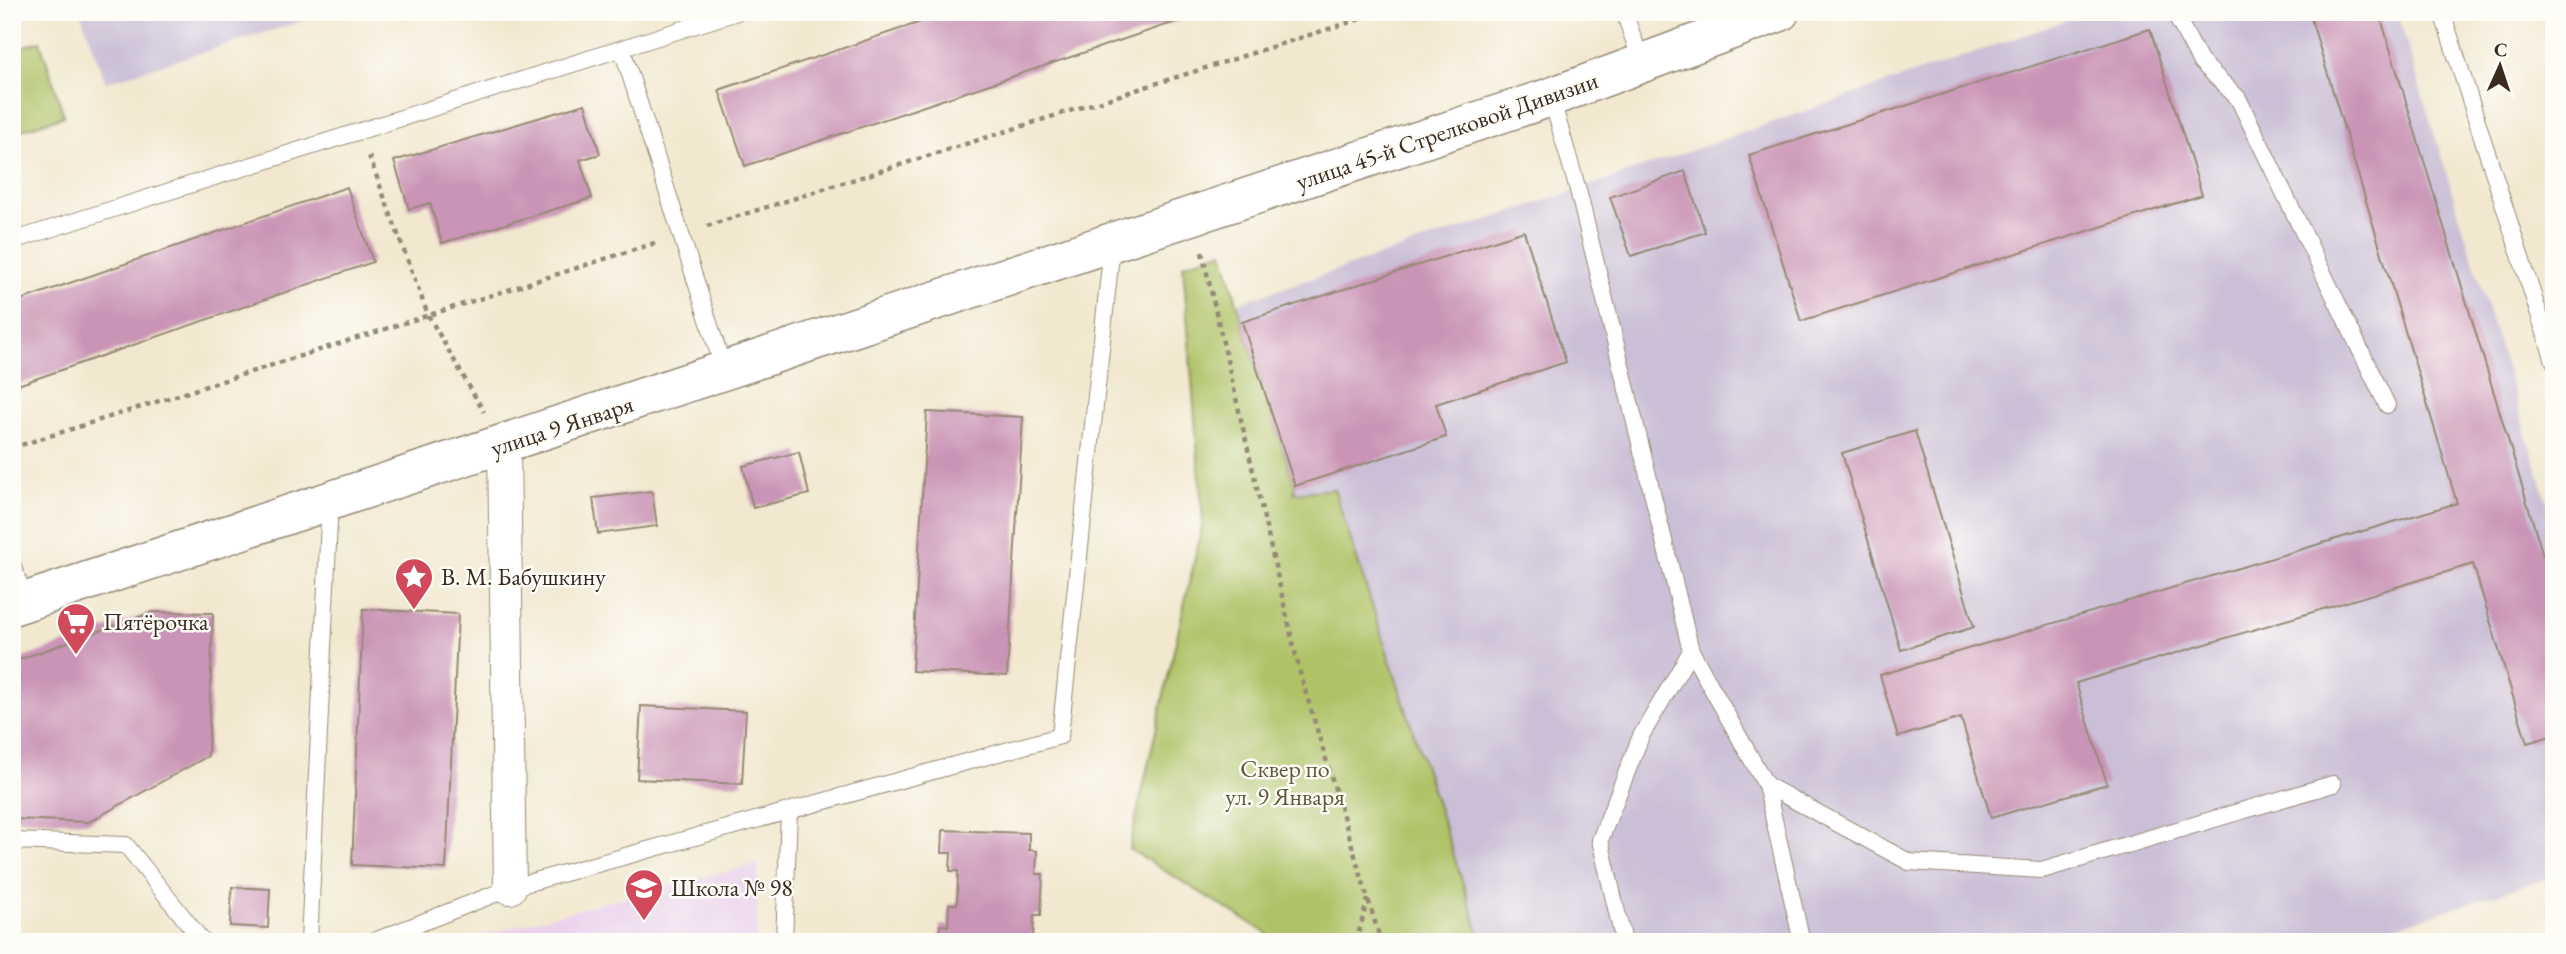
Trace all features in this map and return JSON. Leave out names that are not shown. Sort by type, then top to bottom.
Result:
[{"type":"street","name":"улица 45-й Стрелковой Дивизии","points":[[1112,245],[1552,97],[1780,12]]},
{"type":"street","name":"улица 9 Января","points":[[19,604],[1112,245]]},
{"type":"street","points":[[504,446],[510,888]]},
{"type":"lane","points":[[12,242],[737,12]]},
{"type":"lane","points":[[1624,12],[1643,63]]},
{"type":"lane","points":[[2174,12],[2200,61],[2238,98],[2387,405]]},
{"type":"lane","points":[[2442,12],[2554,361]]},
{"type":"lane","points":[[622,48],[725,373]]},
{"type":"lane","points":[[1552,97],[1578,190],[1691,651],[1766,785],[1802,942]]},
{"type":"lane","points":[[372,942],[510,888],[1060,736],[1112,245]]},
{"type":"lane","points":[[309,942],[330,501]]},
{"type":"lane","points":[[12,564],[19,604]]},
{"type":"lane","points":[[1624,942],[1600,840],[1642,736],[1691,651]]},
{"type":"lane","points":[[1766,785],[1909,862],[2042,870],[2333,784]]},
{"type":"lane","points":[[784,942],[789,812]]},
{"type":"lane","points":[[12,841],[126,845],[203,942]]},
{"type":"path","points":[[360,132],[428,315],[504,446]]},
{"type":"path","points":[[1194,217],[1300,673],[1381,942]]},
{"type":"path","points":[[1356,942],[1368,898]]},
{"type":"shaded area","points":[[80,12],[332,12],[106,82]]},
{"type":"shaded area","points":[[2091,12],[2397,12],[2554,524],[2554,876],[2348,942],[1416,942],[1223,308],[1604,181]]},
{"type":"shaded area","name":"Школа № 98","points":[[758,864],[757,942],[457,942],[605,902]]},
{"type":"green space","points":[[40,41],[64,116],[12,133],[12,50]]},
{"type":"green space","name":"Сквер по ул. 9 Января","points":[[1223,251],[1242,322],[1295,486],[1294,493],[1334,489],[1482,942],[1269,942],[1268,934],[1129,849],[1203,522],[1183,265]]},
{"type":"building","points":[[950,12],[1202,13],[745,166],[719,90]]},
{"type":"building","points":[[2309,12],[2379,12],[2554,592],[2554,735],[2527,743],[2473,564],[2076,683],[2107,784],[1991,818],[1961,718],[1898,737],[1880,675],[2457,503]]},
{"type":"building","points":[[2150,29],[2202,195],[1801,321],[1749,155]]},
{"type":"building","points":[[585,104],[600,154],[580,160],[592,198],[442,243],[430,203],[409,209],[394,161]]},
{"type":"building","points":[[1685,171],[1705,232],[1631,256],[1610,197]]},
{"type":"building","points":[[347,187],[373,262],[12,387],[12,303]]},
{"type":"building","points":[[1524,231],[1566,362],[1436,404],[1446,437],[1295,486],[1242,322]]},
{"type":"building","points":[[927,412],[1023,417],[1007,676],[912,671]]},
{"type":"building","points":[[1915,431],[1974,627],[1901,650],[1842,453]]},
{"type":"building","points":[[799,452],[809,494],[753,508],[743,466]]},
{"type":"building","points":[[652,491],[657,526],[598,534],[593,498]]},
{"type":"building","points":[[363,609],[458,614],[446,869],[352,865]]},
{"type":"building","points":[[153,612],[213,613],[208,756],[89,822],[12,819],[12,662]]},
{"type":"building","points":[[641,706],[746,711],[742,784],[637,779]]},
{"type":"building","points":[[943,830],[1029,833],[1029,850],[1037,851],[1036,874],[1043,874],[1041,915],[1034,915],[1033,941],[939,942],[940,925],[948,926],[949,904],[957,904],[958,871],[950,871],[951,853],[942,853]]},
{"type":"building","points":[[232,887],[270,889],[268,928],[230,926]]},
{"type":"place","name":"В. М. Бабушкину","points":[[414,611]]},
{"type":"place","name":"Пятёрочка","points":[[76,656]]},
{"type":"place","name":"Школа № 98","points":[[644,922]]}]
